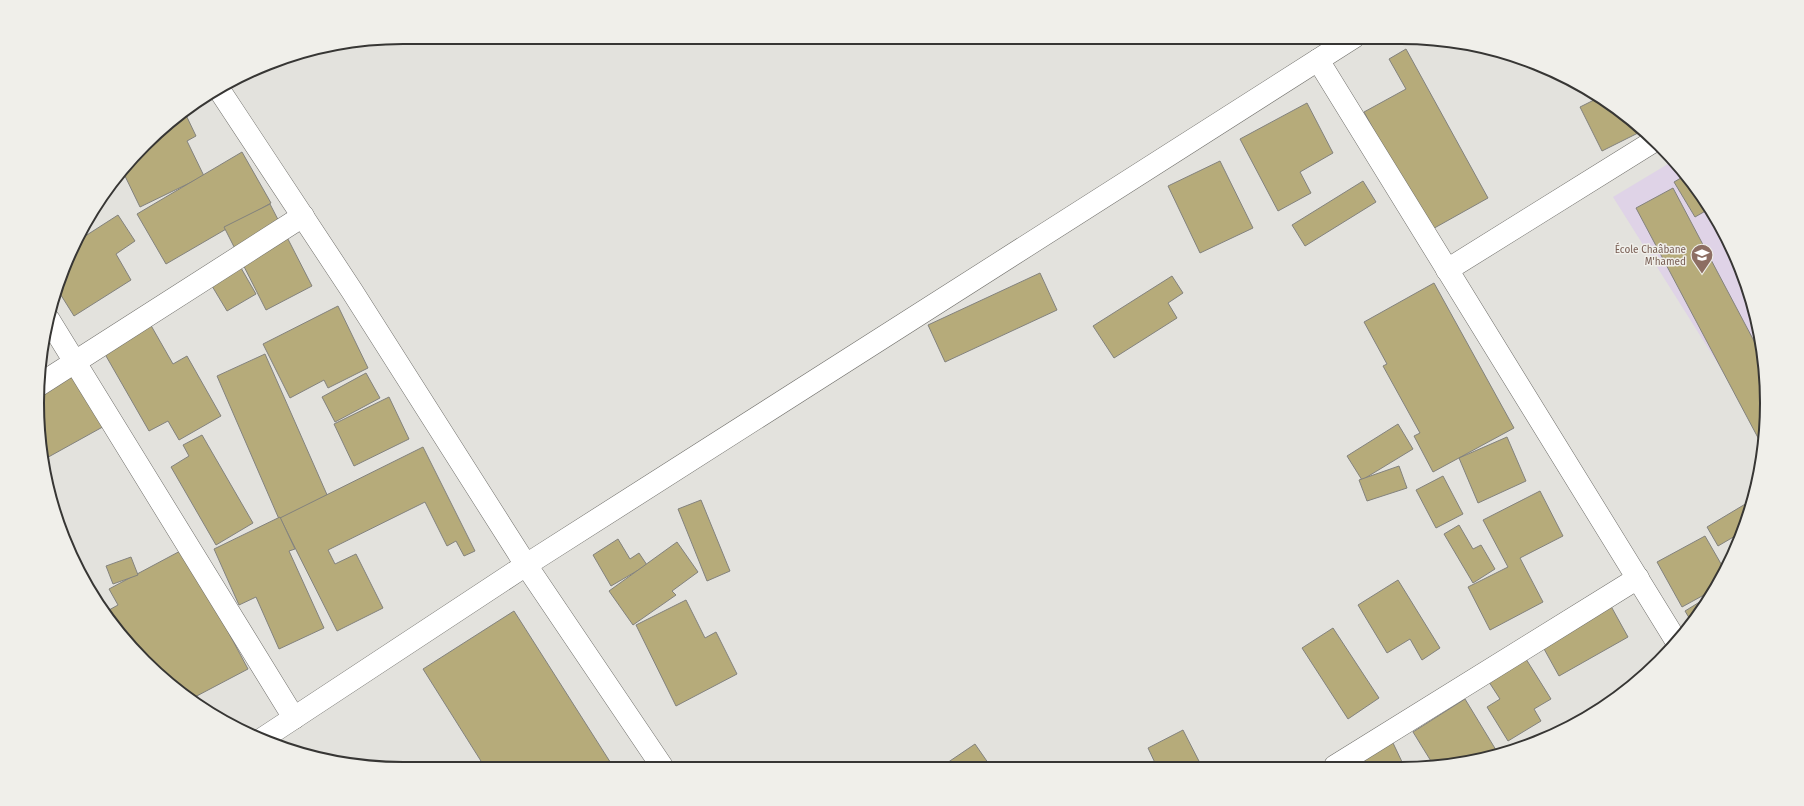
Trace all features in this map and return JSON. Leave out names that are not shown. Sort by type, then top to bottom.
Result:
[{"type":"street","points":[[267,735],[526,565],[1343,44]]},
{"type":"street","points":[[1318,60],[1638,578],[1673,637]]},
{"type":"street","points":[[221,93],[303,216],[526,565],[659,762]]},
{"type":"street","points":[[1447,270],[1649,144]]},
{"type":"street","points":[[45,381],[303,216]]},
{"type":"street","points":[[53,326],[294,718]]},
{"type":"street","points":[[1341,762],[1638,578]]},
{"type":"shaded area","name":"École Chaâbane M'hamed","points":[[1669,164],[1686,184],[1712,224],[1733,266],[1748,310],[1757,356],[1760,403],[1759,429],[1613,197]]},
{"type":"building","points":[[1406,49],[1488,198],[1429,231],[1364,112],[1406,89],[1389,59]]},
{"type":"building","points":[[1593,100],[1620,118],[1638,133],[1602,151],[1580,107]]},
{"type":"building","points":[[1307,103],[1333,153],[1300,172],[1311,193],[1278,211],[1240,139]]},
{"type":"building","points":[[187,116],[196,136],[187,141],[204,176],[140,207],[125,176],[149,149]]},
{"type":"building","points":[[242,152],[271,203],[166,264],[137,214]]},
{"type":"building","points":[[1220,161],[1253,228],[1200,253],[1168,186]]},
{"type":"building","points":[[1681,178],[1704,212],[1695,217],[1674,182]]},
{"type":"building","points":[[1363,181],[1376,202],[1305,246],[1292,225]]},
{"type":"building","points":[[1673,188],[1755,342],[1760,403],[1758,438],[1636,208]]},
{"type":"building","points":[[270,204],[312,286],[266,310],[224,227]]},
{"type":"building","points":[[118,215],[135,241],[116,254],[131,280],[74,316],[61,295],[71,266],[85,236]]},
{"type":"building","points":[[233,254],[256,294],[227,311],[203,271]]},
{"type":"building","points":[[1040,273],[1057,310],[945,362],[928,325]]},
{"type":"building","points":[[1172,276],[1183,293],[1168,303],[1177,318],[1114,358],[1093,326]]},
{"type":"building","points":[[1434,283],[1514,428],[1433,472],[1414,436],[1420,433],[1383,366],[1387,364],[1364,322]]},
{"type":"building","points":[[338,306],[368,368],[328,388],[324,380],[290,398],[263,344]]},
{"type":"building","points":[[145,315],[173,364],[187,356],[221,416],[179,440],[168,421],[149,431],[98,342]]},
{"type":"building","points":[[265,354],[328,497],[279,519],[217,376]]},
{"type":"building","points":[[74,362],[108,424],[48,457],[44,403],[45,378]]},
{"type":"building","points":[[366,373],[380,398],[335,422],[322,397]]},
{"type":"building","points":[[389,397],[409,439],[354,466],[334,424]]},
{"type":"building","points":[[1398,424],[1413,449],[1362,480],[1347,456]]},
{"type":"building","points":[[202,435],[253,523],[216,545],[171,467],[189,456],[183,445]]},
{"type":"building","points":[[1507,437],[1526,481],[1478,503],[1459,458]]},
{"type":"building","points":[[423,447],[475,551],[464,556],[456,541],[447,546],[425,502],[328,550],[335,564],[356,554],[383,608],[337,631],[280,518]]},
{"type":"building","points":[[1399,466],[1407,488],[1367,501],[1359,480]]},
{"type":"building","points":[[1443,476],[1463,514],[1436,528],[1416,490]]},
{"type":"building","points":[[1540,491],[1563,536],[1520,558],[1543,602],[1490,630],[1468,587],[1508,567],[1483,520]]},
{"type":"building","points":[[701,500],[730,571],[707,581],[678,509]]},
{"type":"building","points":[[1745,504],[1734,537],[1718,546],[1707,527]]},
{"type":"building","points":[[280,517],[295,549],[289,551],[324,628],[279,649],[256,597],[239,605],[214,549]]},
{"type":"building","points":[[1459,525],[1473,549],[1481,545],[1495,569],[1473,583],[1444,534]]},
{"type":"building","points":[[1705,536],[1722,565],[1703,595],[1682,607],[1657,562]]},
{"type":"building","points":[[618,539],[630,559],[639,553],[647,565],[611,586],[593,555]]},
{"type":"building","points":[[677,542],[698,572],[672,591],[676,595],[633,625],[609,591]]},
{"type":"building","points":[[184,549],[248,669],[196,696],[184,688],[149,657],[118,622],[110,610],[118,605],[109,589]]},
{"type":"building","points":[[131,557],[138,575],[113,584],[106,566]]},
{"type":"building","points":[[1398,580],[1440,648],[1422,660],[1410,639],[1387,653],[1358,605]]},
{"type":"building","points":[[1607,599],[1628,637],[1559,676],[1538,638]]},
{"type":"building","points":[[686,600],[705,638],[716,632],[737,674],[676,706],[636,625]]},
{"type":"building","points":[[1699,603],[1689,618],[1685,611]]},
{"type":"building","points":[[514,611],[610,762],[482,762],[423,669]]},
{"type":"building","points":[[1333,628],[1379,698],[1348,719],[1302,648]]},
{"type":"building","points":[[1526,659],[1551,699],[1534,709],[1541,721],[1508,741],[1487,707],[1500,699],[1489,682]]},
{"type":"building","points":[[1465,699],[1496,749],[1448,759],[1431,760],[1413,732]]},
{"type":"building","points":[[1183,730],[1199,762],[1155,762],[1148,748]]},
{"type":"building","points":[[1393,743],[1402,762],[1401,762],[1353,762]]},
{"type":"building","points":[[975,744],[988,762],[948,762]]},
{"type":"place","name":"École Chaâbane M'hamed","points":[[1702,274]]}]
